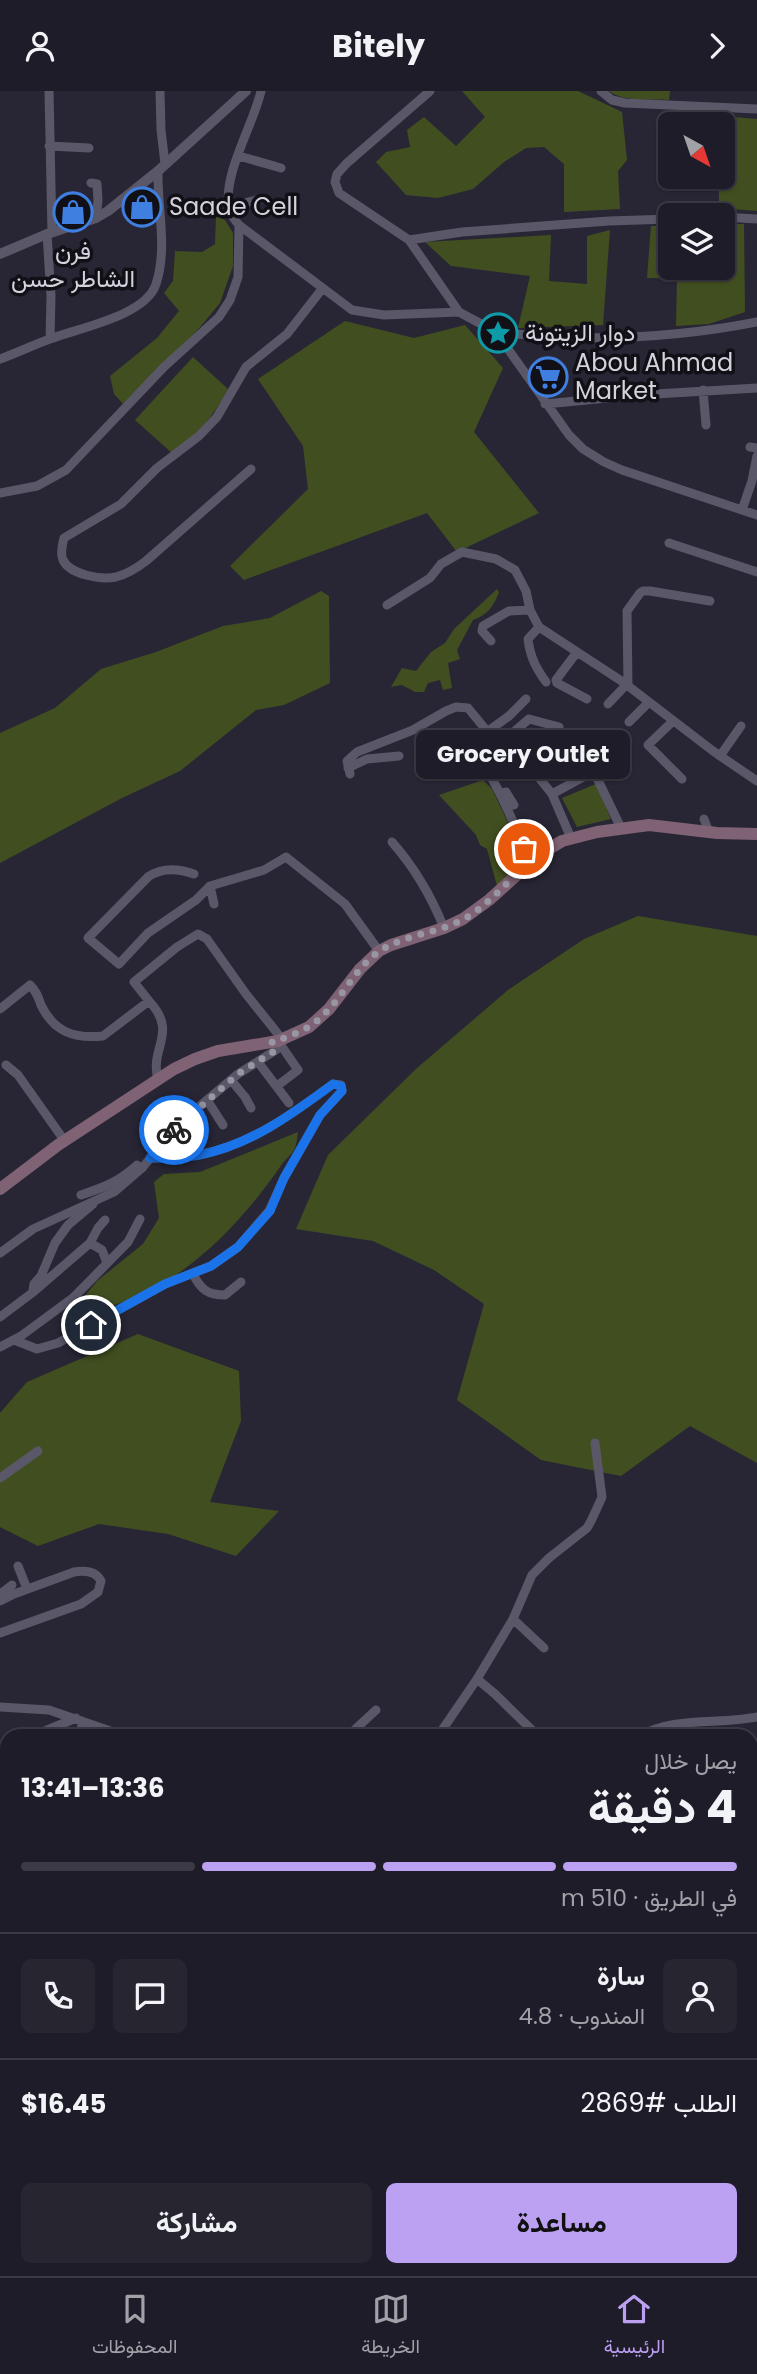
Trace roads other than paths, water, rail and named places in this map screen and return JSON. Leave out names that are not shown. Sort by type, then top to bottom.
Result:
[{"type":"main road","points":[[0,1189],[64,1140],[184,1064],[207,1055],[277,1040],[309,1027],[341,1002],[360,969],[379,951],[444,928],[471,915],[550,847],[571,838],[649,825],[757,834]]},
{"type":"street","points":[[49,91],[50,339]]},
{"type":"street","points":[[0,359],[113,318],[152,293],[158,275],[161,236],[160,91]]},
{"type":"street","points":[[0,254],[49,233],[96,218],[125,199],[246,91]]},
{"type":"street","points":[[261,91],[231,180],[228,197],[231,215],[239,225],[352,310],[398,316],[460,311]]},
{"type":"street","points":[[430,91],[337,174],[335,182],[340,193],[409,240],[460,311],[496,332],[545,404],[583,449],[604,463],[757,515]]},
{"type":"street","points":[[601,91],[612,100],[625,103],[757,109]]},
{"type":"street","points":[[49,146],[89,148]]},
{"type":"street","points":[[239,156],[281,168]]},
{"type":"street","points":[[91,183],[97,184],[96,218]]},
{"type":"street","points":[[229,207],[260,199]]},
{"type":"street","points":[[735,218],[757,219]]},
{"type":"street","points":[[409,240],[462,232],[658,220]]},
{"type":"street","points":[[0,493],[37,486],[66,470],[164,367],[219,317],[230,300],[238,277],[239,225]]},
{"type":"street","points":[[251,469],[146,561],[128,573],[104,578],[80,572],[65,563],[62,551],[64,538],[121,504],[157,468],[199,436],[217,417],[246,367],[287,334],[322,289]]},
{"type":"street","points":[[496,332],[569,338],[629,338],[711,330],[757,322]]},
{"type":"street","points":[[545,404],[757,388]]},
{"type":"street","points":[[703,390],[706,425]]},
{"type":"street","points":[[742,509],[757,456]]},
{"type":"street","points":[[669,543],[757,572]]},
{"type":"street","points":[[387,605],[430,578],[441,564],[462,552],[496,559],[515,570],[539,627],[627,685],[757,781]]},
{"type":"street","points":[[608,703],[627,685],[627,611],[640,593],[650,591],[710,601]]},
{"type":"street","points":[[491,641],[482,631],[483,626],[509,611],[530,610]]},
{"type":"street","points":[[539,627],[528,639],[525,651],[547,682]]},
{"type":"street","points":[[577,653],[556,680],[587,699]]},
{"type":"street","points":[[488,732],[526,699]]},
{"type":"street","points":[[629,722],[649,702]]},
{"type":"street","points":[[399,756],[368,759],[349,771],[347,761],[357,752],[413,730],[456,707],[468,708],[488,732],[525,760],[552,795],[571,838]]},
{"type":"street","points":[[502,742],[529,719],[559,727]]},
{"type":"street","points":[[646,738],[671,719]]},
{"type":"street","points":[[671,719],[648,745],[682,779]]},
{"type":"street","points":[[720,756],[741,726]]},
{"type":"street","points":[[552,795],[598,769],[596,776],[621,828]]},
{"type":"street","points":[[489,773],[501,794],[528,864]]},
{"type":"street","points":[[501,794],[506,792],[514,805]]},
{"type":"street","points":[[704,819],[709,832]]},
{"type":"street","points":[[393,842],[426,891],[444,928]]},
{"type":"street","points":[[194,874],[180,869],[157,872],[149,876],[88,938],[119,964],[148,933],[196,900],[210,886],[264,870],[286,857],[345,904],[379,951]]},
{"type":"street","points":[[210,886],[214,904]]},
{"type":"street","points":[[158,1079],[155,1069],[164,1027],[162,1018],[134,982],[177,947],[198,934],[207,939],[298,1070],[276,1086]]},
{"type":"street","points":[[0,1009],[30,985],[36,991],[54,1026],[74,1034],[94,1037],[103,1036],[149,1001]]},
{"type":"street","points":[[0,1253],[33,1230],[114,1192],[207,1100],[231,1080],[276,1050],[277,1040]]},
{"type":"street","points":[[258,1062],[289,1103]]},
{"type":"street","points":[[6,1065],[18,1075],[64,1140]]},
{"type":"street","points":[[231,1080],[251,1108]]},
{"type":"street","points":[[14,1340],[37,1349],[58,1343],[165,1284],[211,1266],[238,1247],[270,1211],[284,1178],[320,1115],[342,1091],[341,1086],[333,1084],[287,1117],[246,1141],[198,1155],[151,1156],[142,1160],[115,1183],[96,1192],[81,1195]]},
{"type":"street","points":[[207,1100],[223,1125]]},
{"type":"street","points":[[32,1293],[55,1243],[68,1225],[96,1201]]},
{"type":"street","points":[[0,1347],[74,1297],[128,1243],[140,1219]]},
{"type":"street","points":[[0,1317],[90,1243],[105,1220]]},
{"type":"street","points":[[90,1243],[102,1249],[107,1263]]},
{"type":"street","points":[[193,1274],[199,1286],[211,1295],[225,1295],[241,1282]]},
{"type":"street","points":[[443,1729],[513,1619],[532,1575],[586,1528],[596,1513],[602,1497],[595,1443]]},
{"type":"street","points":[[0,1478],[38,1451]]},
{"type":"street","points":[[18,1566],[27,1589]]},
{"type":"street","points":[[0,1601],[69,1573],[84,1570],[98,1576],[101,1581],[98,1592],[81,1604],[0,1633]]},
{"type":"street","points":[[0,1594],[12,1585]]},
{"type":"street","points":[[513,1619],[544,1648]]},
{"type":"street","points":[[477,1679],[531,1729]]},
{"type":"street","points":[[0,1707],[49,1710],[105,1729]]},
{"type":"street","points":[[356,1729],[376,1710]]},
{"type":"street","points":[[654,1729],[662,1725],[729,1722],[757,1717]]},
{"type":"street","points":[[79,1720],[80,1729]]},
{"type":"street","points":[[53,1729],[79,1720]]},
{"type":"place","name":"Saade Cell","points":[[142,207]]},
{"type":"place","name":"فرن الشاطر حسن","points":[[73,212]]},
{"type":"place","name":"دوار الزيتونة","points":[[498,333]]},
{"type":"place","name":"Abou Ahmad Market","points":[[548,377]]},
{"type":"place","name":"Grocery Outlet","points":[[524,849]]}]
